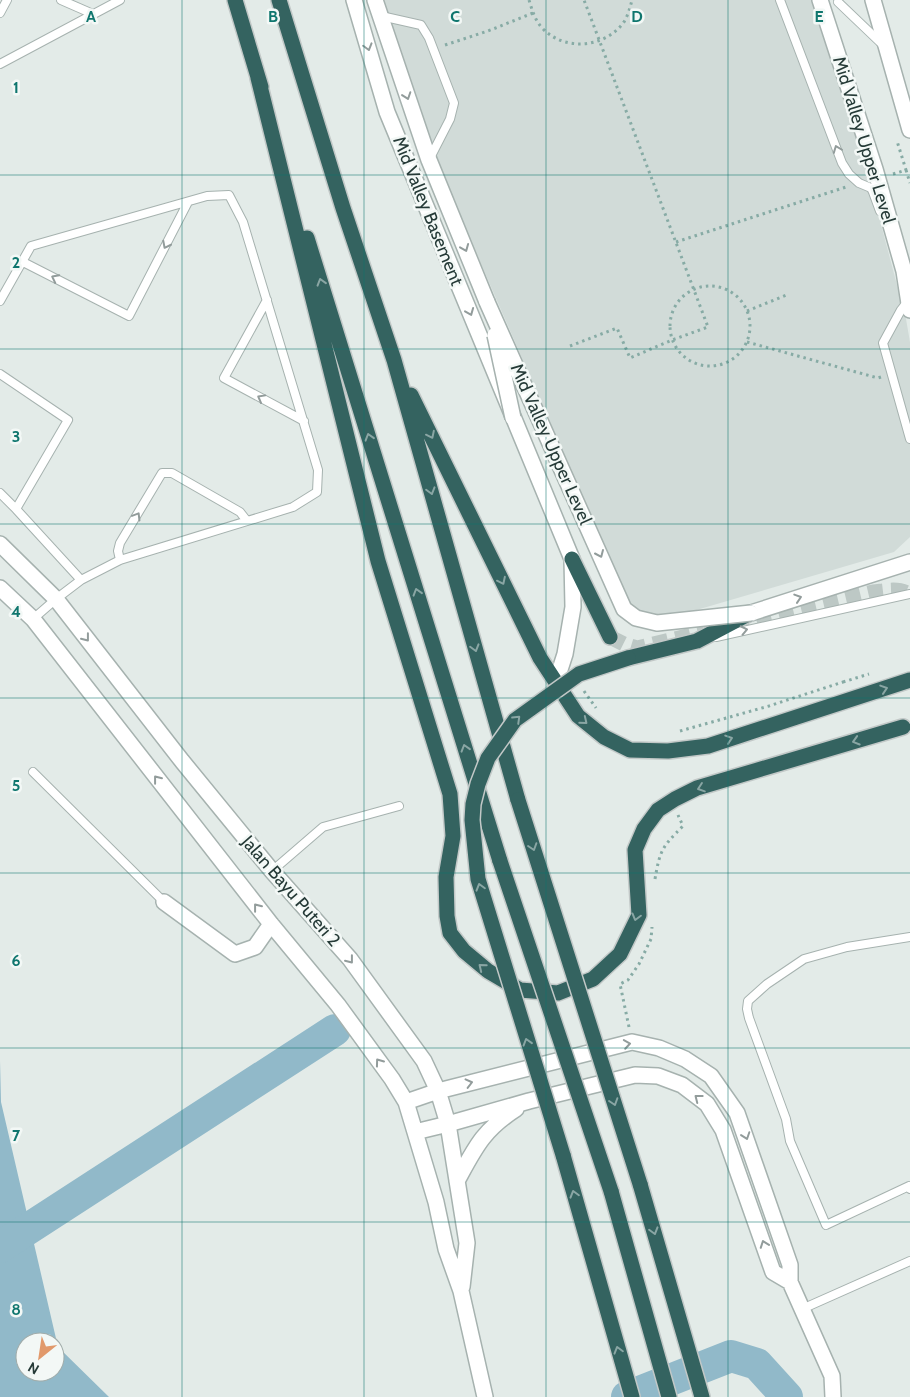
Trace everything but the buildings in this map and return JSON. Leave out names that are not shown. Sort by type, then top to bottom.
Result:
[{"type":"highway","points":[[235,0],[500,861],[611,1191],[669,1397]]},
{"type":"highway","points":[[279,0],[343,208],[394,360],[518,800],[637,1174],[702,1397]]},
{"type":"highway","points":[[258,78],[378,561],[450,794],[453,836],[446,877],[447,916],[450,933],[464,951],[488,971],[520,990],[558,992],[593,979],[620,954],[639,915],[635,850],[644,829],[658,810],[697,788],[903,727]]},
{"type":"highway","points":[[394,360],[540,658],[578,716],[604,737],[630,750],[668,751],[708,746],[910,680]]},
{"type":"highway","points":[[572,559],[610,637]]},
{"type":"highway","points":[[632,1397],[562,1155],[478,879],[472,820],[473,804],[488,758],[515,720],[579,674],[628,658],[697,641],[751,613]]},
{"type":"street","name":"Mid Valley Basement","points":[[354,0],[387,112],[514,418]]},
{"type":"street","name":"Mid Valley Upper Level","points":[[375,0],[429,160],[487,302],[624,609],[636,618],[656,623],[751,613],[910,562]]},
{"type":"street","name":"Mid Valley Upper Level","points":[[820,0],[875,169],[904,271],[909,305]]},
{"type":"street","points":[[873,0],[910,130]]},
{"type":"street","points":[[487,302],[514,418],[572,559],[573,607],[565,654],[556,682]]},
{"type":"street","name":"Jalan Bayu Puteri 2","points":[[0,544],[56,599],[182,761],[272,871],[350,959],[424,1061],[438,1091],[448,1124],[467,1243],[461,1291]]},
{"type":"street","name":"Jalan Bayu Puteri 2","points":[[0,588],[33,619],[270,924],[338,1006],[392,1079],[406,1102],[436,1202],[446,1249],[461,1291],[485,1397]]},
{"type":"street","points":[[164,902],[235,954],[255,948],[270,924]]},
{"type":"street","points":[[406,1102],[438,1091],[632,1042],[659,1048],[685,1059],[711,1076],[737,1113],[790,1265],[790,1282],[832,1376],[833,1394]]},
{"type":"street","points":[[415,1132],[635,1075],[658,1076],[682,1085],[706,1104],[723,1130],[773,1272],[790,1282]]},
{"type":"street","points":[[456,1182],[484,1134],[501,1119],[529,1101]]},
{"type":"lane","points":[[0,13],[7,0]]},
{"type":"lane","points":[[61,0],[93,14]]},
{"type":"lane","points":[[0,64],[120,0]]},
{"type":"lane","points":[[780,0],[842,163],[850,174],[859,182],[868,186],[873,192],[896,262],[904,271]]},
{"type":"lane","points":[[838,2],[886,48]]},
{"type":"lane","points":[[379,16],[421,25],[429,38],[454,103],[450,119],[429,160]]},
{"type":"lane","points":[[868,186],[875,169]]},
{"type":"lane","points":[[0,301],[32,246],[207,196],[229,195],[243,222],[318,470],[317,492],[293,507],[120,560],[81,580],[33,619]]},
{"type":"lane","points":[[23,262],[129,316],[188,202]]},
{"type":"lane","points":[[266,300],[224,378],[304,422]]},
{"type":"lane","points":[[909,305],[901,310],[891,326],[884,343],[910,439]]},
{"type":"lane","points":[[0,374],[68,420],[16,509]]},
{"type":"lane","points":[[120,560],[118,552],[120,543],[162,473],[172,473],[240,512],[247,521]]},
{"type":"lane","points":[[0,493],[81,580]]},
{"type":"lane","points":[[697,641],[910,594]]},
{"type":"lane","points":[[32,772],[164,902]]},
{"type":"lane","points":[[272,871],[323,827],[399,806]]},
{"type":"lane","points":[[910,937],[847,947],[804,959],[767,984],[748,1001],[747,1009],[786,1119],[790,1142],[826,1226],[909,1186],[910,1189]]},
{"type":"lane","points":[[802,1309],[910,1261]]},
{"type":"path","points":[[529,0],[533,13],[543,28],[552,36],[574,44],[599,41],[616,30],[624,21],[632,0]]},
{"type":"path","points":[[570,346],[617,328],[630,358],[708,327],[584,0]]},
{"type":"path","points":[[433,50],[533,13]]},
{"type":"path","points":[[484,35],[488,31]]},
{"type":"path","points":[[906,170],[910,183]]},
{"type":"path","points":[[709,286],[725,288],[742,301],[747,311],[750,321],[750,332],[747,342],[742,351],[725,364],[704,366],[694,363],[681,354],[672,340],[670,320],[673,310],[685,294],[694,289],[709,286]]},
{"type":"path","points":[[747,311],[789,294]]},
{"type":"path","points":[[747,342],[878,378],[892,373]]},
{"type":"shaded area","points":[[382,0],[812,0],[860,145],[906,319],[910,342],[910,537],[894,552],[693,611],[658,616],[639,612],[630,606],[444,179]]},
{"type":"water","points":[[0,1061],[1,1102],[55,1332],[15,1332],[15,1382],[65,1382],[65,1354],[109,1397],[0,1397]]},
{"type":"waterway","points":[[0,1247],[335,1030]]},
{"type":"waterway","points":[[627,1397],[731,1356],[757,1364],[787,1397]]},
{"type":"tunnel","points":[[734,625],[873,592],[897,590],[910,595]]},
{"type":"tunnel","points":[[610,637],[637,648],[704,632]]}]
